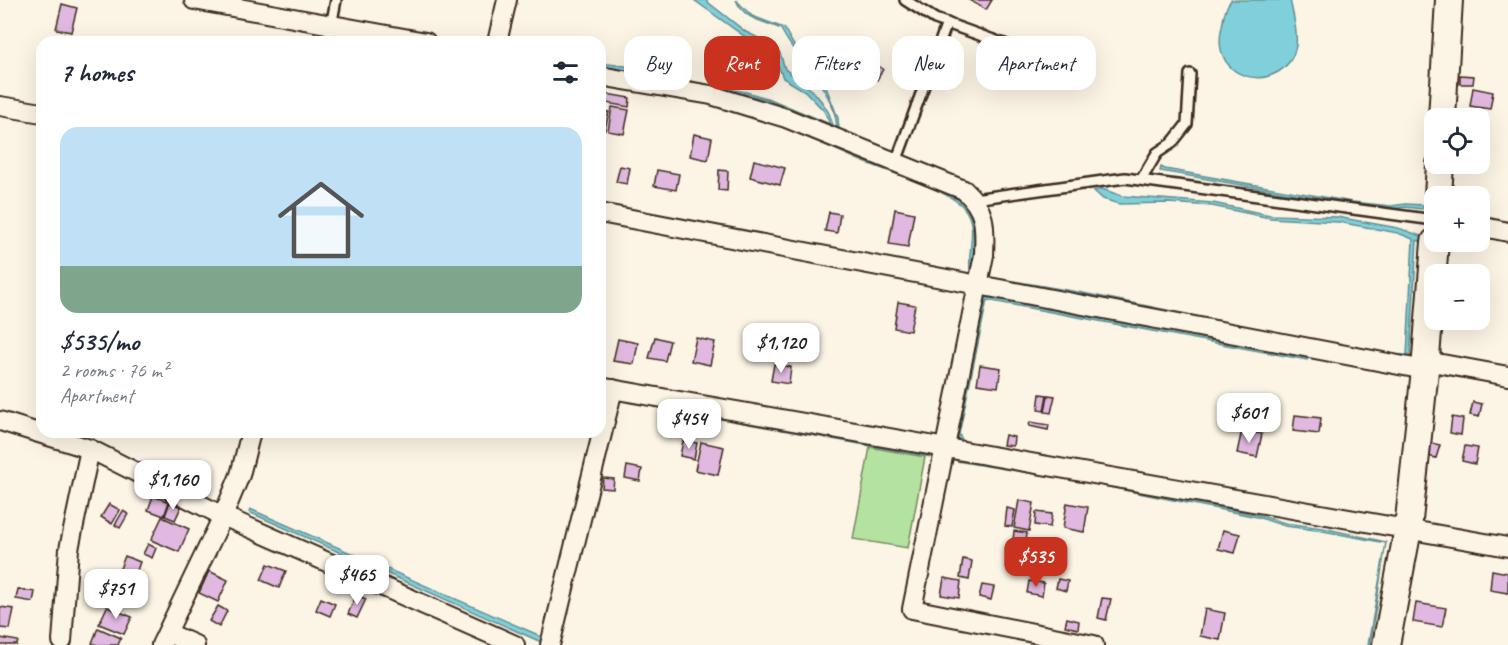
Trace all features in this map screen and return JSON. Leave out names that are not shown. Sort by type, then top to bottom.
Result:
[{"type":"street","points":[[194,0],[330,33],[362,36]]},
{"type":"street","points":[[498,36],[507,0]]},
{"type":"street","points":[[1443,108],[1449,0]]},
{"type":"street","points":[[606,77],[711,95],[786,118],[964,190],[974,199],[982,213],[985,227],[984,255],[912,609],[1094,645]]},
{"type":"street","points":[[0,106],[36,112]]},
{"type":"street","points":[[606,214],[978,286],[1426,366],[1508,376]]},
{"type":"street","points":[[1490,228],[1508,232]]},
{"type":"street","points":[[1386,645],[1408,529],[1426,366],[1434,252]]},
{"type":"street","points":[[606,388],[1508,547]]},
{"type":"street","points":[[0,421],[36,432]]},
{"type":"street","points":[[55,438],[90,449],[223,516],[515,645]]},
{"type":"street","points":[[195,645],[165,639],[223,516],[240,475],[249,438]]},
{"type":"street","points":[[550,645],[595,438]]},
{"type":"street","points":[[62,641],[69,549],[90,449]]},
{"type":"lane","points":[[330,33],[336,0]]},
{"type":"lane","points":[[905,0],[935,19],[983,36]]},
{"type":"lane","points":[[896,162],[947,23]]},
{"type":"lane","points":[[1141,180],[1157,153],[1172,143],[1187,124],[1190,74]]},
{"type":"lane","points":[[974,199],[1125,178],[1424,219]]},
{"type":"green space","points":[[870,447],[925,457],[908,548],[853,539]]},
{"type":"water","points":[[694,0],[705,0],[754,36],[744,36]]},
{"type":"water","points":[[736,0],[752,16],[784,28],[792,42],[792,47],[781,29],[749,16]]},
{"type":"water","points":[[1231,0],[1290,0],[1296,29],[1296,46],[1289,62],[1278,72],[1264,77],[1250,77],[1236,72],[1226,61],[1220,46],[1226,9]]},
{"type":"water","points":[[780,53],[785,69],[792,74],[792,83],[783,78],[780,70]]},
{"type":"water","points":[[606,64],[624,66],[624,71],[606,67]]},
{"type":"water","points":[[726,90],[746,92],[770,99],[830,124],[824,111],[803,90],[813,91],[829,113],[833,125],[837,127],[834,112],[824,90],[827,90],[838,118],[839,129],[894,152],[769,100]]},
{"type":"water","points":[[801,132],[904,174],[953,196],[963,203],[970,213],[973,230],[971,275],[971,224],[969,216],[957,201],[931,188],[799,134]]},
{"type":"water","points":[[1161,167],[1352,202],[1391,206],[1424,205],[1422,209],[1405,207],[1390,209],[1351,204],[1160,171]]},
{"type":"water","points":[[1102,189],[1122,196],[1213,203],[1270,215],[1337,217],[1398,228],[1424,237],[1424,243],[1417,240],[1410,357],[1388,358],[988,279],[989,277],[1078,292],[1388,355],[1407,355],[1413,239],[1398,233],[1338,222],[1270,218],[1212,206],[1168,203],[1119,204],[1103,199],[1094,191]]},
{"type":"water","points":[[985,297],[1308,358],[1307,360],[987,300],[959,434],[963,441],[1235,488],[1233,492],[982,447],[959,441],[957,435]]},
{"type":"water","points":[[627,400],[932,455],[932,457],[627,402]]},
{"type":"water","points":[[957,459],[1084,480],[1258,515],[1285,523],[1323,528],[1386,543],[1285,526],[1257,517],[1084,482],[957,461]]},
{"type":"water","points":[[250,509],[536,634],[548,645],[249,512]]},
{"type":"water","points":[[1385,550],[1370,645],[1368,645]]},
{"type":"building","points":[[969,0],[992,0],[986,10]]},
{"type":"building","points":[[62,4],[77,8],[71,32],[56,29]]},
{"type":"building","points":[[1460,75],[1474,76],[1473,84],[1460,84]]},
{"type":"building","points":[[1473,88],[1493,92],[1490,109],[1470,106]]},
{"type":"building","points":[[606,94],[630,98],[629,107],[606,103]]},
{"type":"building","points":[[612,107],[629,110],[624,134],[608,131]]},
{"type":"building","points":[[694,134],[712,138],[708,160],[690,156]]},
{"type":"building","points":[[754,160],[785,168],[780,185],[750,177]]},
{"type":"building","points":[[620,166],[630,168],[627,184],[616,182]]},
{"type":"building","points":[[657,170],[679,174],[676,190],[654,186]]},
{"type":"building","points":[[719,170],[728,171],[727,191],[718,190]]},
{"type":"building","points":[[895,209],[914,213],[908,247],[889,244]]},
{"type":"building","points":[[829,212],[840,214],[837,233],[825,231]]},
{"type":"building","points":[[898,302],[915,305],[910,331],[894,328]]},
{"type":"building","points":[[655,337],[670,341],[665,361],[649,358]]},
{"type":"building","points":[[696,338],[715,342],[710,365],[691,361]]},
{"type":"building","points":[[618,339],[638,343],[634,364],[613,361]]},
{"type":"building","points":[[774,364],[791,367],[789,384],[771,381]]},
{"type":"building","points":[[980,365],[1001,368],[998,387],[977,384]]},
{"type":"building","points":[[1040,394],[1047,395],[1044,411],[1038,410]]},
{"type":"building","points":[[1048,395],[1055,396],[1051,413],[1045,412]]},
{"type":"building","points":[[1473,402],[1482,404],[1479,417],[1470,415]]},
{"type":"building","points":[[1295,415],[1321,418],[1319,434],[1293,431]]},
{"type":"building","points":[[1452,417],[1463,419],[1461,435],[1450,433]]},
{"type":"building","points":[[1030,422],[1049,425],[1048,430],[1029,426]]},
{"type":"building","points":[[1242,430],[1262,434],[1257,457],[1237,453]]},
{"type":"building","points":[[1005,435],[1014,437],[1013,446],[1003,445]]},
{"type":"building","points":[[683,441],[697,443],[694,459],[680,456]]},
{"type":"building","points":[[701,442],[724,447],[718,475],[695,470]]},
{"type":"building","points":[[1431,443],[1440,445],[1436,458],[1428,456]]},
{"type":"building","points":[[1465,446],[1478,448],[1475,464],[1462,461]]},
{"type":"building","points":[[627,466],[642,469],[640,481],[625,478]]},
{"type":"building","points":[[603,478],[614,479],[613,489],[602,488]]},
{"type":"building","points":[[153,496],[169,502],[164,516],[148,510]]},
{"type":"building","points":[[1019,500],[1034,503],[1029,531],[1014,528]]},
{"type":"building","points":[[170,502],[181,507],[175,520],[165,516]]},
{"type":"building","points":[[1067,503],[1088,507],[1084,532],[1063,528]]},
{"type":"building","points":[[109,504],[120,510],[112,524],[101,517]]},
{"type":"building","points":[[1007,508],[1015,510],[1012,527],[1005,526]]},
{"type":"building","points":[[123,511],[128,514],[120,528],[115,525]]},
{"type":"building","points":[[1036,512],[1052,514],[1050,527],[1035,525]]},
{"type":"building","points":[[162,517],[189,529],[179,552],[151,540]]},
{"type":"building","points":[[1223,530],[1240,534],[1235,553],[1218,549]]},
{"type":"building","points":[[1014,531],[1027,533],[1025,551],[1012,549]]},
{"type":"building","points":[[148,544],[156,548],[152,558],[143,554]]},
{"type":"building","points":[[125,556],[140,562],[135,576],[119,571]]},
{"type":"building","points":[[963,559],[972,561],[969,580],[960,578]]},
{"type":"building","points":[[268,564],[286,571],[279,588],[261,580]]},
{"type":"building","points":[[1492,570],[1508,573],[1508,593],[1490,590]]},
{"type":"building","points":[[209,571],[228,580],[218,602],[199,593]]},
{"type":"building","points":[[121,573],[134,579],[127,594],[115,588]]},
{"type":"building","points":[[944,578],[961,581],[959,598],[941,595]]},
{"type":"building","points":[[1058,579],[1068,581],[1066,591],[1056,588]]},
{"type":"building","points":[[1029,581],[1044,583],[1042,596],[1027,593]]},
{"type":"building","points":[[982,585],[994,587],[991,600],[979,597]]},
{"type":"building","points":[[18,589],[35,592],[33,602],[16,599]]},
{"type":"building","points":[[356,595],[366,599],[357,618],[348,614]]},
{"type":"building","points":[[321,598],[335,604],[330,616],[316,610]]},
{"type":"building","points":[[1102,598],[1111,599],[1106,620],[1098,618]]},
{"type":"building","points":[[1416,603],[1446,608],[1442,627],[1413,622]]},
{"type":"building","points":[[218,606],[227,611],[219,627],[209,621]]},
{"type":"building","points":[[0,607],[14,609],[10,629],[0,628]]},
{"type":"building","points":[[107,607],[132,617],[124,634],[99,624]]},
{"type":"building","points":[[1205,609],[1225,613],[1220,640],[1200,636]]},
{"type":"building","points":[[1067,618],[1079,621],[1078,629],[1065,626]]},
{"type":"building","points":[[98,628],[121,638],[118,645],[92,643]]},
{"type":"building","points":[[0,638],[18,641],[17,645],[0,645]]}]
